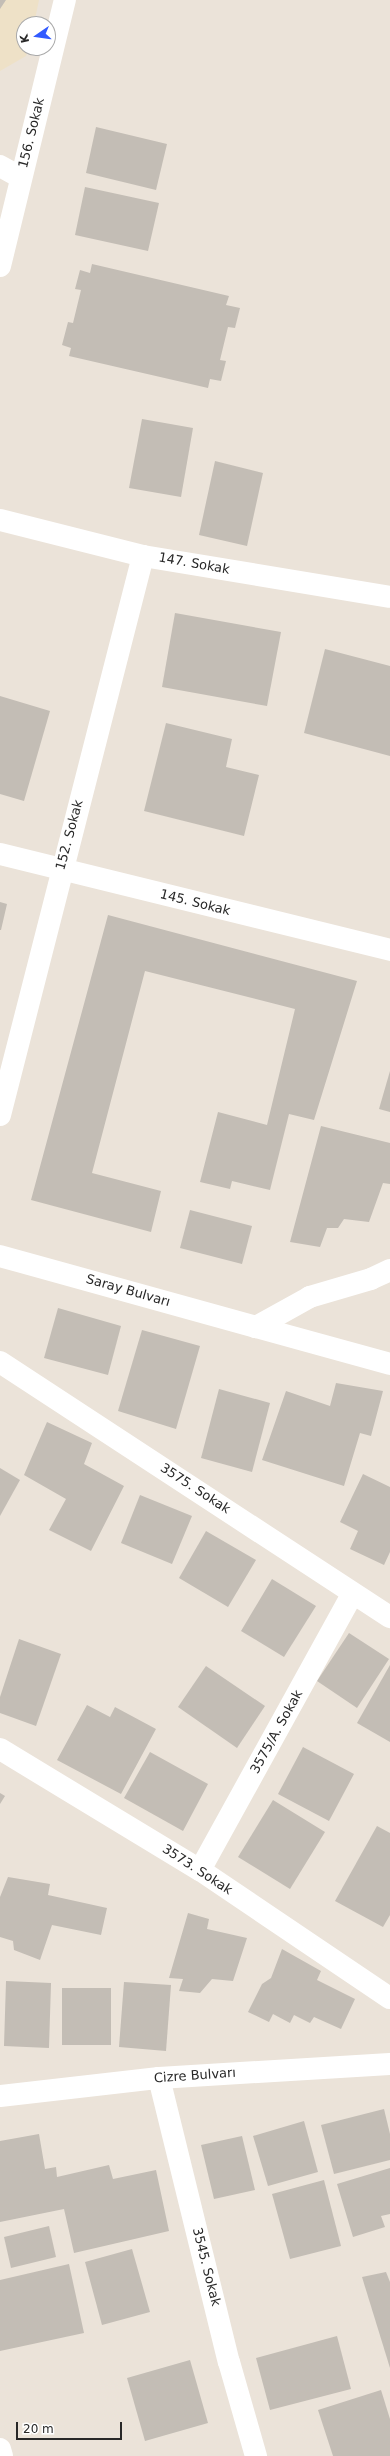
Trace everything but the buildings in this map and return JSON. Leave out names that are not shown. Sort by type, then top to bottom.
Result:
[{"type":"street","name":"156. Sokak","points":[[0,266],[20,177],[65,0]]},
{"type":"street","points":[[0,166],[20,177]]},
{"type":"street","name":"147. Sokak","points":[[0,520],[143,556],[390,597]]},
{"type":"street","name":"152. Sokak","points":[[0,1115],[61,870],[143,556]]},
{"type":"street","name":"145. Sokak","points":[[0,854],[390,950]]},
{"type":"street","name":"Saray Bulvarı","points":[[0,1256],[390,1364]]},
{"type":"street","points":[[256,1327],[310,1297],[371,1279],[390,1270]]},
{"type":"street","name":"3575. Sokak","points":[[0,1362],[390,1616]]},
{"type":"street","name":"3575/A. Sokak","points":[[200,1870],[353,1593]]},
{"type":"street","name":"3573. Sokak","points":[[0,1749],[200,1870],[390,1998]]},
{"type":"street","name":"Cizre Bulvarı","points":[[0,2096],[159,2078],[390,2064]]},
{"type":"street","name":"3545. Sokak","points":[[159,2078],[229,2362],[256,2456]]},
{"type":"street","points":[[0,2449],[2,2456]]},
{"type":"shaded area","points":[[0,0],[39,0],[36,16],[16,16],[16,56],[26,56],[0,71]]}]
